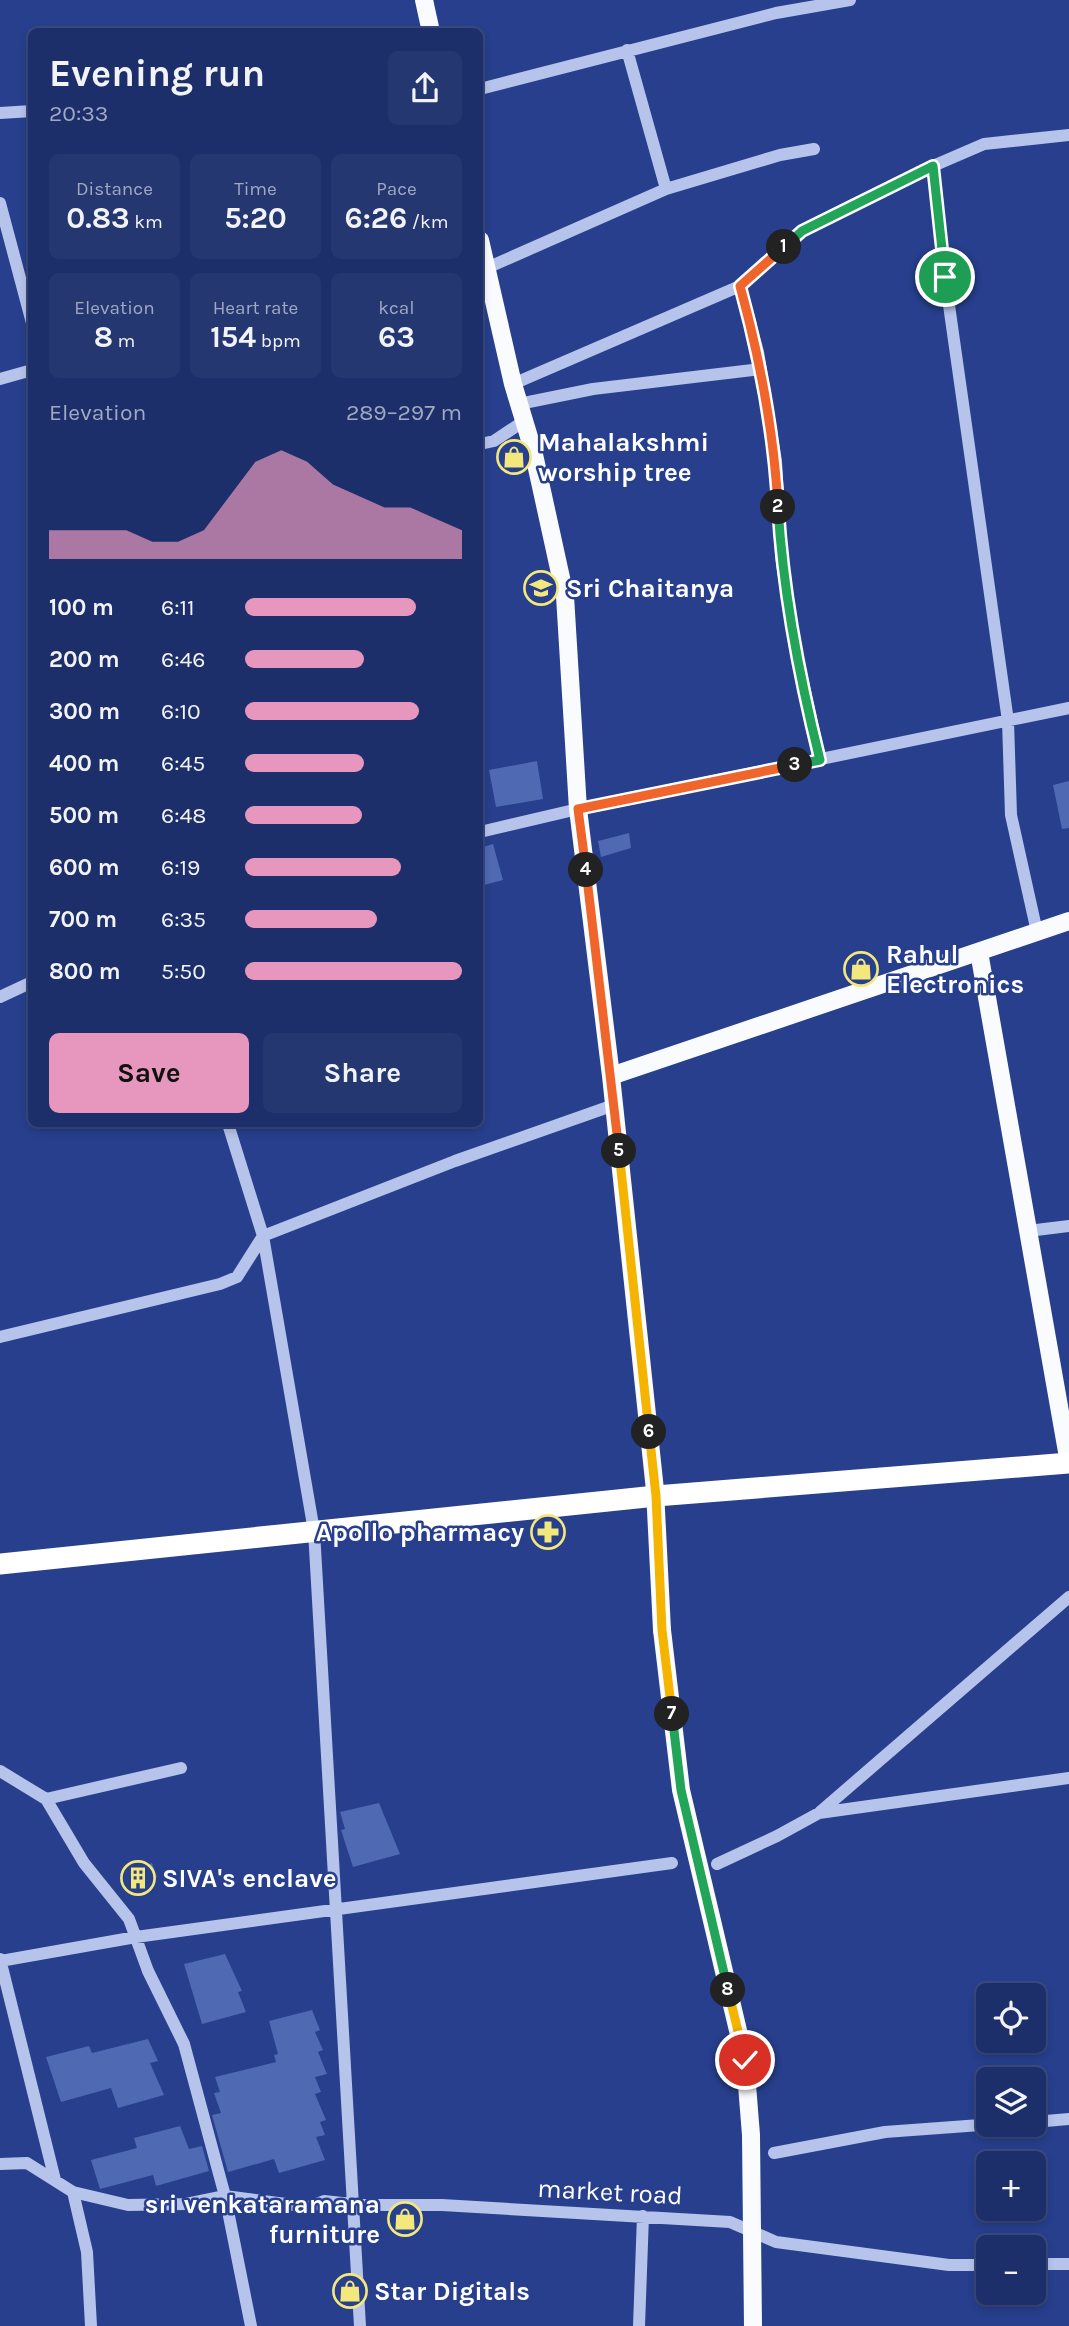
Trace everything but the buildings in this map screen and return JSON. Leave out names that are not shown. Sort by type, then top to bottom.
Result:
[{"type":"highway","points":[[0,1564],[656,1496],[1069,1463]]},
{"type":"main road","points":[[424,0],[430,28]]},
{"type":"main road","points":[[483,271],[522,413],[565,596],[578,809],[611,1076],[656,1496],[662,1630],[681,1790],[745,2060],[751,2135],[753,2326]]},
{"type":"main road","points":[[611,1076],[1069,921]]},
{"type":"main road","points":[[979,951],[1069,1463]]},
{"type":"street","points":[[483,88],[776,13],[850,0]]},
{"type":"street","points":[[627,50],[666,190]]},
{"type":"street","points":[[0,113],[28,111]]},
{"type":"street","points":[[513,384],[740,286],[802,231],[933,166],[984,144],[1069,135]]},
{"type":"street","points":[[483,271],[666,190],[780,155],[814,149]]},
{"type":"street","points":[[933,166],[945,277],[1008,721],[1011,815],[1037,932]]},
{"type":"street","points":[[0,203],[28,308]]},
{"type":"street","points":[[740,286],[761,369],[776,461],[781,556],[793,642],[820,760]]},
{"type":"street","points":[[483,443],[494,441],[522,413],[593,389],[761,369]]},
{"type":"street","points":[[0,379],[28,371]]},
{"type":"street","points":[[483,831],[578,809],[1069,708]]},
{"type":"street","points":[[0,997],[28,984]]},
{"type":"street","points":[[0,1336],[220,1284],[237,1277],[262,1236],[455,1161],[614,1105]]},
{"type":"street","points":[[229,1127],[262,1236],[314,1531],[360,2326]]},
{"type":"street","points":[[1028,1231],[1069,1226]]},
{"type":"street","points":[[717,1864],[819,1813],[1069,1597]]},
{"type":"street","points":[[46,1799],[181,1768]]},
{"type":"street","points":[[0,1771],[46,1799],[84,1863],[130,1919],[148,1971],[184,2044],[225,2196],[251,2326]]},
{"type":"street","points":[[819,1813],[1069,1778]]},
{"type":"street","points":[[55,2180],[0,1960],[136,1937],[672,1864]]},
{"type":"street","points":[[1046,2121],[1069,2119]]},
{"type":"street","points":[[774,2153],[885,2132],[976,2125]]},
{"type":"street","points":[[0,2164],[27,2163],[73,2192],[87,2252],[91,2326]]},
{"type":"street","name":"market road","points":[[73,2192],[128,2205],[186,2204],[225,2196],[309,2207],[324,2201],[361,2205],[442,2205],[730,2222],[776,2242],[949,2265],[976,2265]]},
{"type":"street","points":[[639,2326],[643,2216]]},
{"type":"street","points":[[1046,2264],[1069,2264]]},
{"type":"place","name":"Mahalakshmi worship tree","points":[[514,457]]},
{"type":"place","name":"Sri Chaitanya","points":[[541,588]]},
{"type":"place","name":"Rahul Electronics","points":[[861,969]]},
{"type":"place","name":"Apollo pharmacy","points":[[548,1532]]},
{"type":"place","name":"SIVA's enclave","points":[[138,1878]]},
{"type":"place","name":"sri venkataramana furniture","points":[[405,2219]]},
{"type":"place","name":"Star Digitals","points":[[350,2291]]},
{"type":"route","points":[[745,2060],[681,1790],[662,1630],[656,1496],[611,1076],[578,809],[820,760],[793,642],[781,556],[776,461],[758,352],[740,286],[802,231],[933,166],[945,277]]}]
